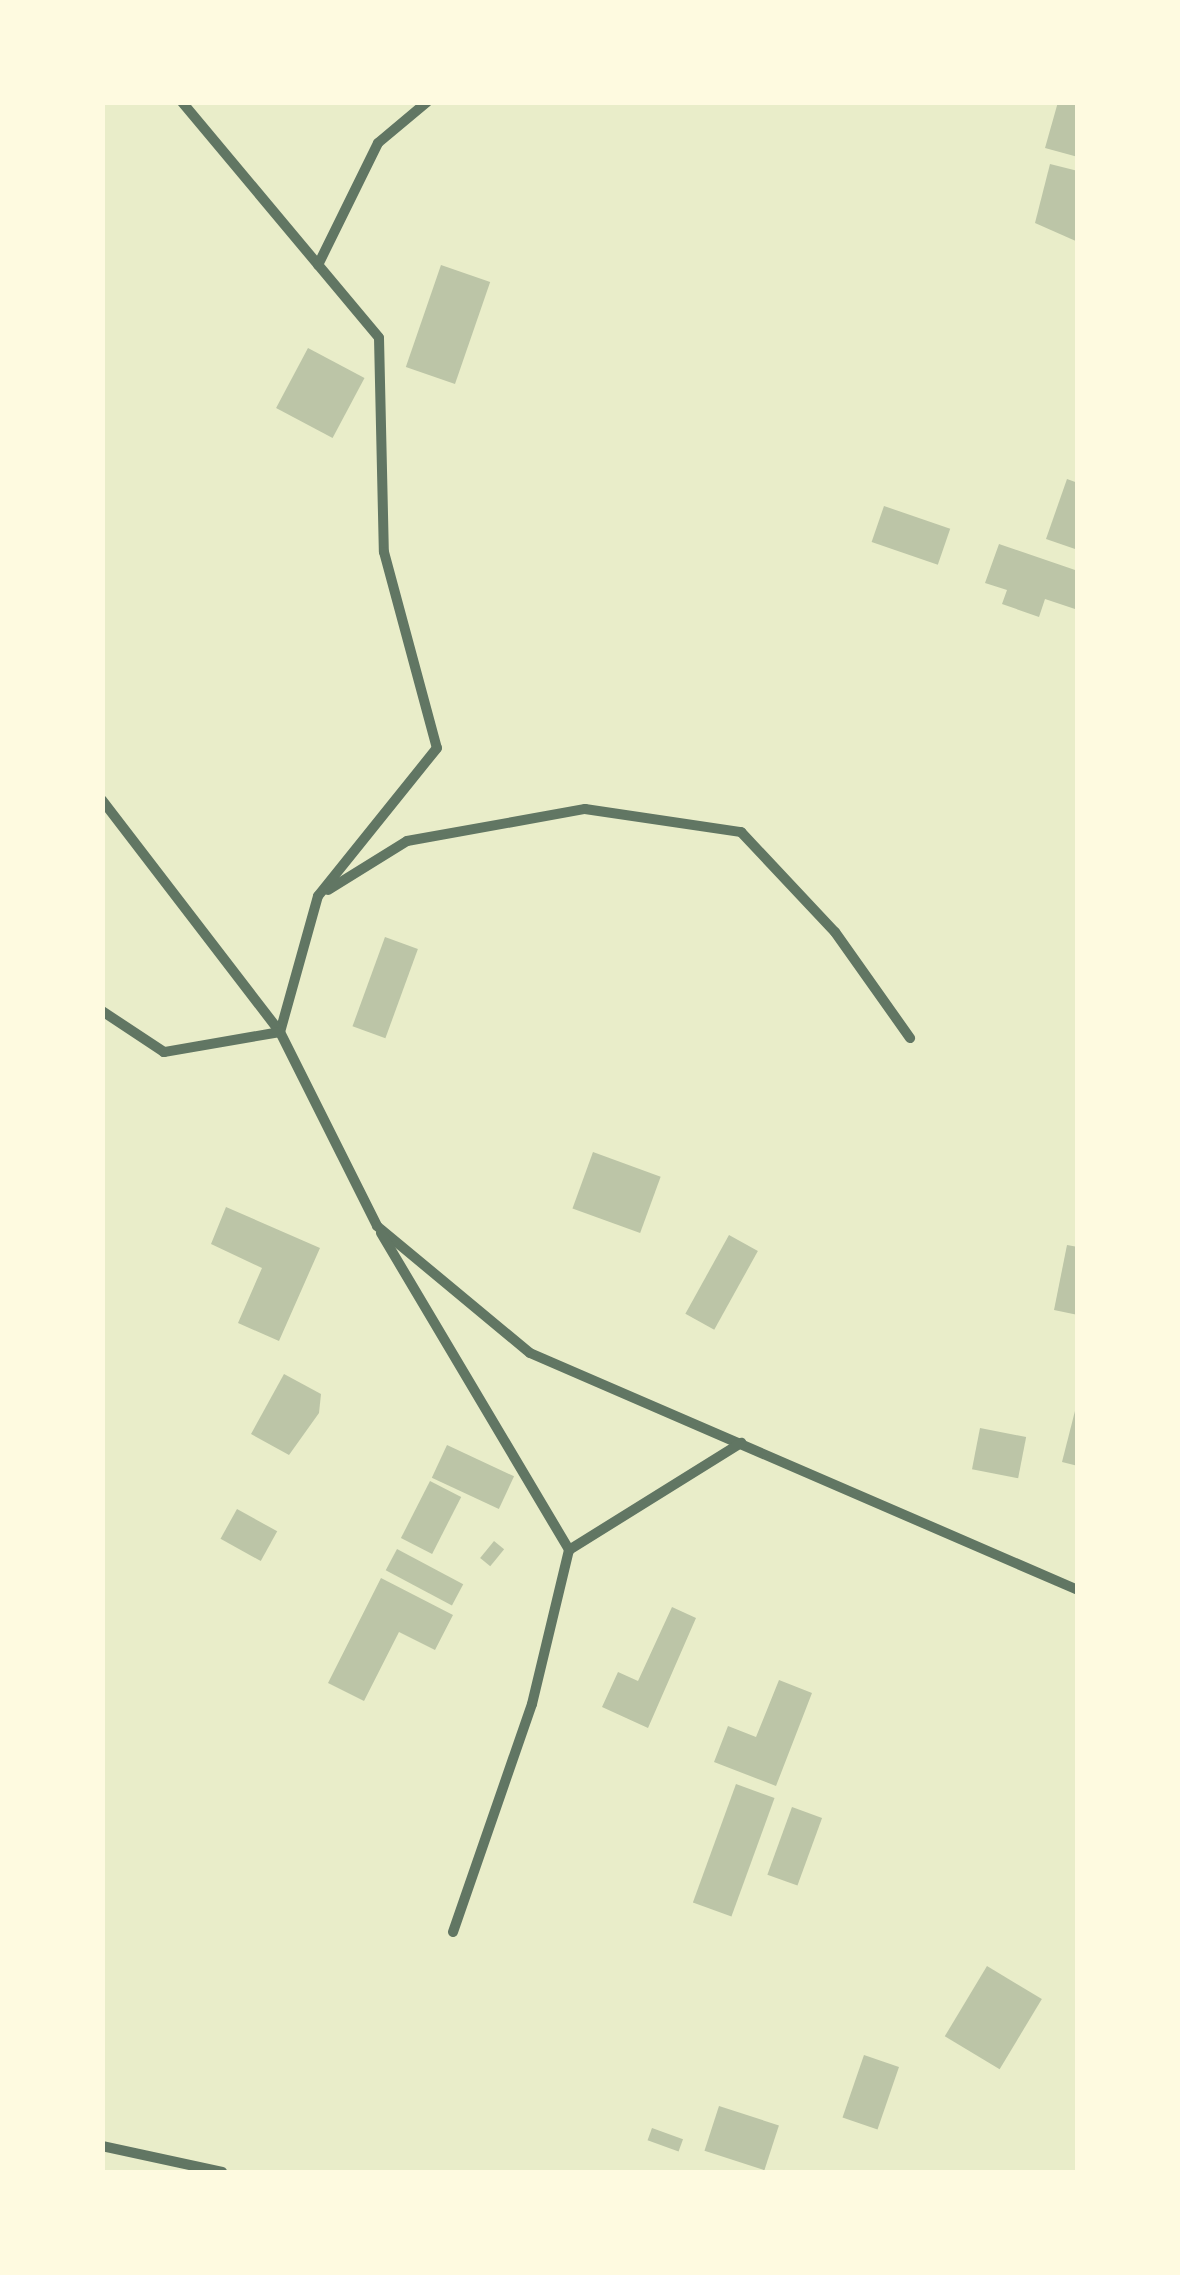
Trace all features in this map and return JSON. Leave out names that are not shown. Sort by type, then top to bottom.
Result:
[{"type":"street","points":[[182,102],[379,338],[384,552],[437,748],[318,896],[280,1032]]},
{"type":"street","points":[[318,264],[378,142],[426,102]]},
{"type":"street","points":[[102,800],[280,1032],[377,1226],[570,1550]]},
{"type":"street","points":[[318,896],[406,841],[585,809],[742,832],[834,932],[910,1038]]},
{"type":"street","points":[[102,1011],[164,1052],[280,1032]]},
{"type":"street","points":[[377,1226],[530,1353],[1078,1590]]},
{"type":"street","points":[[453,1932],[532,1704],[570,1550],[741,1443]]},
{"type":"street","points":[[102,2146],[222,2172]]},
{"type":"building","points":[[1058,102],[1078,102],[1078,157],[1045,148]]},
{"type":"building","points":[[1050,164],[1078,171],[1078,242],[1035,223]]},
{"type":"building","points":[[441,265],[490,282],[455,384],[406,367]]},
{"type":"building","points":[[308,348],[365,378],[333,438],[276,408]]},
{"type":"building","points":[[1067,479],[1078,483],[1078,550],[1046,539]]},
{"type":"building","points":[[884,506],[950,529],[938,565],[872,542]]},
{"type":"building","points":[[999,544],[1078,571],[1078,610],[1045,599],[1039,617],[1002,604],[1007,590],[985,583]]},
{"type":"building","points":[[385,937],[418,949],[385,1038],[353,1026]]},
{"type":"building","points":[[593,1152],[661,1177],[640,1233],[572,1208]]},
{"type":"building","points":[[226,1207],[320,1248],[279,1341],[238,1323],[262,1268],[211,1244]]},
{"type":"building","points":[[729,1235],[758,1251],[714,1330],[685,1314]]},
{"type":"building","points":[[1067,1245],[1078,1247],[1078,1315],[1054,1310]]},
{"type":"building","points":[[284,1374],[321,1394],[319,1413],[289,1455],[251,1434]]},
{"type":"building","points":[[1078,1407],[1078,1466],[1062,1462]]},
{"type":"building","points":[[980,1428],[1026,1437],[1018,1478],[972,1469]]},
{"type":"building","points":[[447,1445],[514,1476],[499,1509],[432,1478]]},
{"type":"building","points":[[430,1481],[461,1497],[432,1554],[401,1538]]},
{"type":"building","points":[[237,1509],[277,1531],[261,1561],[221,1539]]},
{"type":"building","points":[[494,1541],[504,1549],[490,1566],[480,1558]]},
{"type":"building","points":[[397,1549],[463,1584],[452,1605],[386,1570]]},
{"type":"building","points":[[381,1578],[453,1615],[435,1650],[399,1632],[364,1701],[328,1683]]},
{"type":"building","points":[[672,1607],[696,1618],[648,1728],[602,1707],[618,1672],[638,1681]]},
{"type":"building","points":[[779,1680],[812,1693],[776,1786],[714,1762],[728,1726],[756,1737]]},
{"type":"building","points":[[736,1784],[775,1798],[731,1916],[693,1902]]},
{"type":"building","points":[[792,1807],[822,1818],[797,1886],[767,1875]]},
{"type":"building","points":[[987,1966],[1042,1999],[1000,2069],[945,2036]]},
{"type":"building","points":[[864,2055],[899,2067],[877,2129],[843,2117]]},
{"type":"building","points":[[719,2106],[779,2125],[764,2170],[704,2151]]},
{"type":"building","points":[[652,2128],[683,2139],[679,2152],[648,2140]]}]
